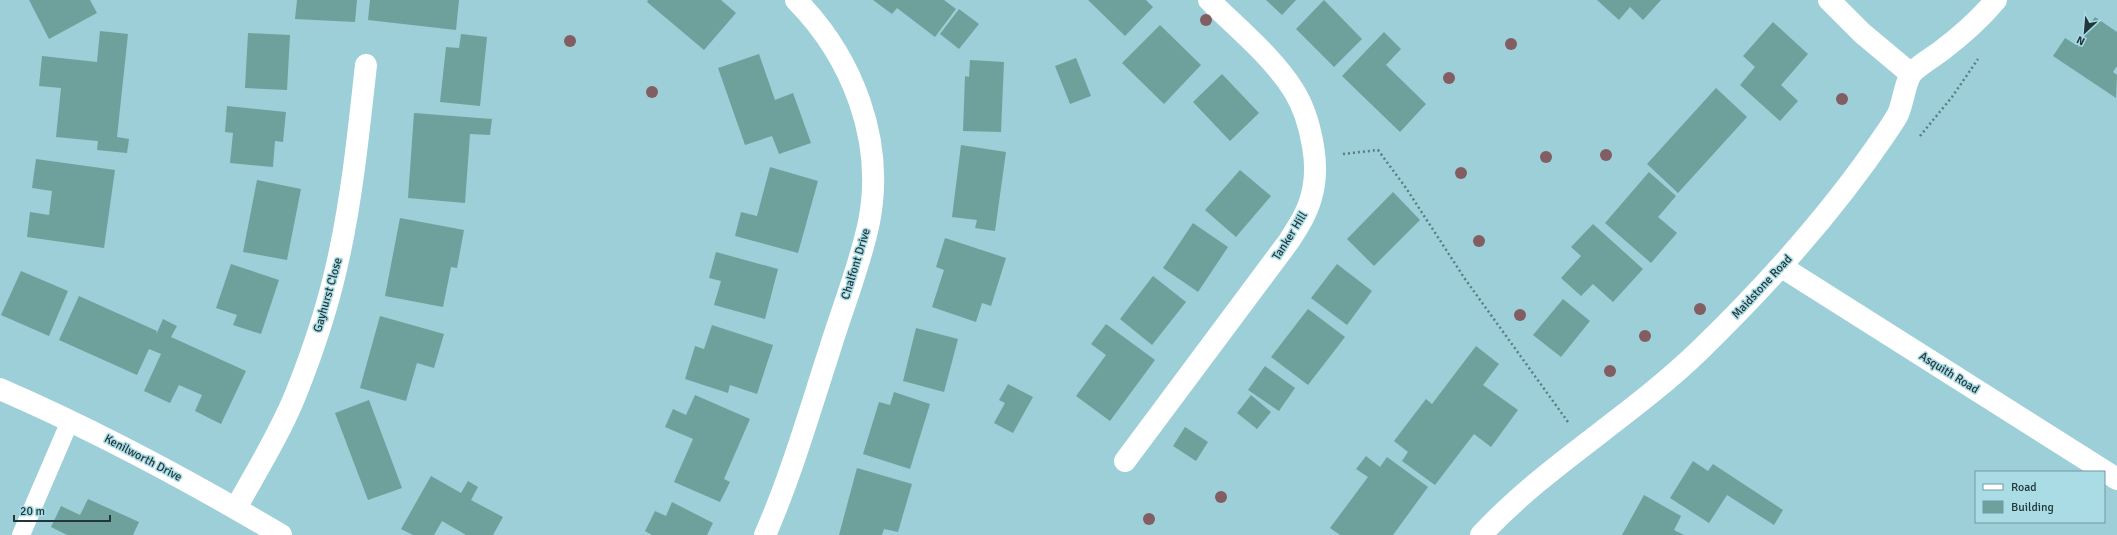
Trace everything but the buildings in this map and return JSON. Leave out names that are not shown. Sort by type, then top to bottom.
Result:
[{"type":"street","name":"Chalfont Drive","points":[[765,535],[797,451],[858,263],[869,221],[872,187],[871,151],[865,116],[856,90],[845,66],[825,36],[796,0]]},
{"type":"street","name":"Tanker Hill","points":[[1126,461],[1293,235],[1303,218],[1312,197],[1315,175],[1315,157],[1305,113],[1295,92],[1283,75],[1209,0]]},
{"type":"street","points":[[1829,0],[1862,33],[1911,74],[1957,39],[1985,13],[1996,0]]},
{"type":"street","name":"Gayhurst Close","points":[[236,508],[295,397],[327,301],[340,252],[350,198],[366,65]]},
{"type":"street","name":"Maidstone Road","points":[[1481,535],[1518,500],[1584,445],[1637,405],[1699,352],[1782,267],[1836,202],[1886,132],[1898,114],[1911,74]]},
{"type":"street","name":"Asquith Road","points":[[1782,267],[2104,471]]},
{"type":"street","name":"Kenilworth Drive","points":[[0,389],[70,420],[236,508],[281,535]]},
{"type":"street","name":"Asquith Road","points":[[2105,471],[2117,479]]},
{"type":"lane","points":[[21,535],[70,420]]},
{"type":"path","points":[[1315,157],[1378,150],[1406,188],[1465,279],[1584,445]]}]
